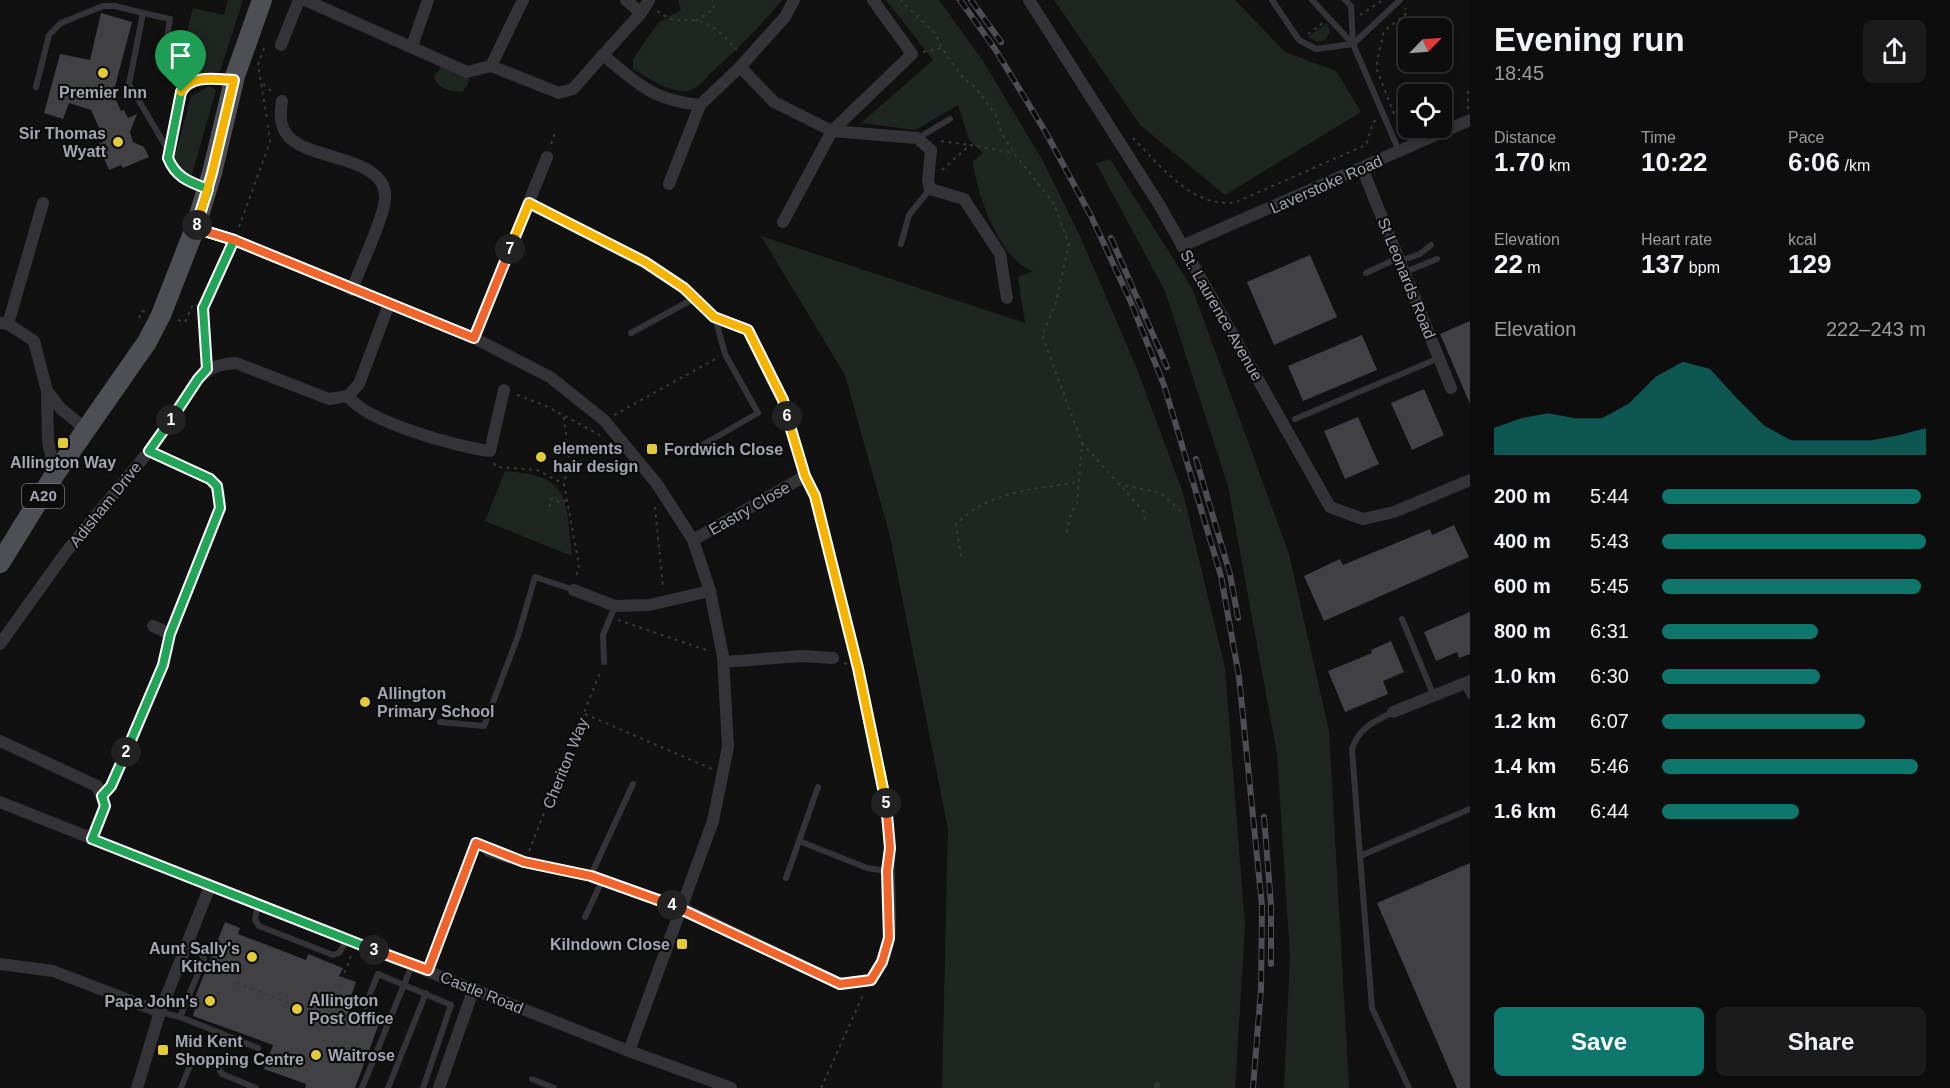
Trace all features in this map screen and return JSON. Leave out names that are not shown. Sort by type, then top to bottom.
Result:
[{"type":"main road","name":"A20","points":[[0,563],[55,474],[147,342],[161,315],[208,189],[234,80],[262,0]]},
{"type":"street","points":[[281,45],[299,0]]},
{"type":"street","points":[[305,0],[467,72],[491,66],[559,93],[573,89],[646,5],[626,0]]},
{"type":"street","points":[[412,46],[428,0]]},
{"type":"street","points":[[491,66],[523,0]]},
{"type":"street","points":[[669,184],[700,105],[785,17],[794,0]]},
{"type":"street","points":[[783,222],[832,131],[912,54],[873,0]]},
{"type":"street","name":"St. Laurence Avenue","points":[[1029,0],[1160,206],[1244,351],[1330,507],[1363,519],[1394,512],[1470,480]]},
{"type":"street","points":[[603,55],[648,92],[672,102],[700,105]]},
{"type":"street","points":[[743,62],[774,102],[832,131],[917,138],[931,150],[929,185],[964,199],[1000,254],[1007,298]]},
{"type":"street","points":[[282,100],[280,117],[283,128],[294,141],[372,172],[384,184],[385,200],[352,290]]},
{"type":"street","name":"Laverstoke Road","points":[[1182,246],[1470,120]]},
{"type":"street","points":[[474,338],[547,157]]},
{"type":"street","name":"St Leonards Road","points":[[1362,168],[1451,388]]},
{"type":"street","points":[[43,203],[4,324],[34,341],[47,391],[48,442],[55,474]]},
{"type":"street","points":[[529,203],[645,262],[684,288],[714,317],[748,330]]},
{"type":"street","points":[[195,228],[234,240],[474,338],[550,377],[604,420],[652,478],[693,540],[710,591],[724,659],[728,747],[713,821],[629,1051]]},
{"type":"street","points":[[207,369],[221,364],[236,363],[329,399],[348,396],[359,384],[389,304]]},
{"type":"street","name":"Adisham Drive","points":[[0,645],[66,552],[149,451],[207,369]]},
{"type":"street","points":[[348,396],[363,412],[452,444],[490,452],[504,390]]},
{"type":"street","points":[[47,391],[61,409],[87,430]]},
{"type":"street","points":[[149,451],[210,479],[217,486],[220,497],[220,508],[170,634],[163,665]]},
{"type":"street","name":"Eastry Close","points":[[693,540],[805,476]]},
{"type":"street","points":[[574,590],[613,612],[710,591]]},
{"type":"street","points":[[153,626],[170,634]]},
{"type":"street","points":[[724,659],[802,656],[833,658]]},
{"type":"street","points":[[1393,712],[1467,682]]},
{"type":"street","points":[[102,796],[111,786],[137,727]]},
{"type":"street","points":[[0,741],[87,779],[96,786],[105,806],[92,839]]},
{"type":"street","name":"Castle Road","points":[[0,802],[629,1051],[731,1088]]},
{"type":"street","points":[[489,850],[524,862],[596,878],[682,908],[840,984],[871,980],[882,962],[889,938],[887,871],[890,848]]},
{"type":"street","points":[[137,1088],[160,1012],[210,886]]},
{"type":"street","points":[[0,964],[53,970],[160,1012]]},
{"type":"street","points":[[439,1088],[474,988]]},
{"type":"lane","points":[[1272,0],[1306,46],[1316,49],[1353,44],[1400,0]]},
{"type":"lane","points":[[1312,0],[1353,44],[1400,152]]},
{"type":"lane","points":[[1345,0],[1351,6],[1353,44]]},
{"type":"lane","points":[[1389,0],[1394,7]]},
{"type":"lane","points":[[36,87],[49,35],[61,23],[103,6],[115,6],[170,19],[164,56],[183,88]]},
{"type":"lane","points":[[143,13],[129,84],[168,150]]},
{"type":"lane","points":[[208,189],[183,179],[177,174],[168,158],[168,150],[183,88],[194,81],[206,79],[234,80]]},
{"type":"lane","points":[[917,138],[950,119]]},
{"type":"lane","points":[[901,244],[909,214],[929,185]]},
{"type":"lane","points":[[1401,264],[1431,245]]},
{"type":"lane","points":[[1366,273],[1401,264],[1437,259]]},
{"type":"lane","points":[[631,333],[693,299]]},
{"type":"lane","points":[[705,444],[758,413],[725,354],[714,317]]},
{"type":"lane","points":[[1295,419],[1439,358]]},
{"type":"lane","points":[[440,722],[484,726],[519,636],[535,577],[574,590]]},
{"type":"lane","points":[[604,662],[603,635],[613,612]]},
{"type":"lane","points":[[1402,619],[1433,694]]},
{"type":"lane","points":[[1467,682],[1470,696]]},
{"type":"lane","points":[[1393,712],[1370,723],[1357,735],[1352,749],[1372,1008],[1409,1088]]},
{"type":"lane","points":[[585,917],[596,878],[633,784]]},
{"type":"lane","points":[[786,878],[818,787]]},
{"type":"lane","points":[[1360,856],[1470,809]]},
{"type":"lane","points":[[799,841],[867,868],[887,871]]},
{"type":"lane","points":[[258,904],[255,920],[259,926],[333,955],[339,952],[347,940]]},
{"type":"lane","points":[[180,1017],[204,959],[191,938]]},
{"type":"lane","points":[[362,1088],[412,964]]},
{"type":"lane","points":[[367,1009],[378,974],[448,1002],[451,1010],[423,1088]]},
{"type":"lane","points":[[388,1088],[426,993]]},
{"type":"lane","points":[[160,1012],[180,1017],[258,1048]]},
{"type":"lane","points":[[181,1088],[191,1063],[200,1058],[216,1064],[222,1074],[256,1088]]},
{"type":"lane","points":[[532,1079],[554,1088]]},
{"type":"path","points":[[695,21],[714,9],[712,0]]},
{"type":"path","points":[[900,0],[935,33],[942,48],[963,78],[975,87],[996,115],[1002,134],[1014,153],[1054,204],[1069,244],[1055,306],[1042,335],[1082,443],[1144,512],[1145,524]]},
{"type":"path","points":[[646,5],[676,22],[695,21],[715,29],[743,62]]},
{"type":"path","points":[[1398,116],[1378,74],[1377,62],[1382,50],[1383,34],[1388,26],[1407,13],[1404,6]]},
{"type":"path","points":[[207,369],[203,308],[234,240],[270,142],[258,65],[265,43]]},
{"type":"path","points":[[912,54],[942,48]]},
{"type":"path","points":[[1128,133],[1164,170],[1191,191],[1221,205],[1236,202],[1365,145],[1373,122],[1395,113]]},
{"type":"path","points":[[547,157],[556,130]]},
{"type":"path","points":[[917,138],[1014,153]]},
{"type":"path","points":[[929,185],[970,145]]},
{"type":"path","points":[[161,315],[185,322],[193,304],[203,308]]},
{"type":"path","points":[[748,330],[783,400],[805,476],[815,496],[858,668],[888,814],[890,848]]},
{"type":"path","points":[[604,420],[725,354]]},
{"type":"path","points":[[504,390],[544,405],[601,436]]},
{"type":"path","points":[[564,417],[569,460],[564,484],[569,500],[579,565],[574,590]]},
{"type":"path","points":[[1066,537],[1071,513],[1077,502],[1082,443]]},
{"type":"path","points":[[490,452],[496,467],[537,470],[564,484]]},
{"type":"path","points":[[652,478],[665,602]]},
{"type":"path","points":[[961,556],[956,525],[966,514],[1010,492],[1078,482]]},
{"type":"path","points":[[1118,484],[1161,493],[1183,513]]},
{"type":"path","points":[[549,507],[552,498],[559,502],[569,500]]},
{"type":"path","points":[[613,612],[724,659]]},
{"type":"path","points":[[833,658],[858,668]]},
{"type":"path","name":"Cheriton Way","points":[[524,862],[604,662]]},
{"type":"path","points":[[137,727],[163,665]]},
{"type":"path","points":[[585,714],[723,774]]},
{"type":"path","points":[[428,970],[476,843],[489,850]]},
{"type":"path","points":[[352,953],[335,998],[357,1007]]},
{"type":"path","points":[[821,1088],[871,980]]},
{"type":"path","points":[[237,983],[316,1013]]},
{"type":"path","points":[[367,1009],[379,1016]]},
{"type":"shaded area","points":[[228,0],[243,0],[220,71],[187,79],[179,61],[193,8],[224,15]]},
{"type":"shaded area","points":[[678,0],[782,0],[766,19],[700,84],[692,90],[682,91],[662,85],[633,69],[633,59],[658,23],[681,10]]},
{"type":"shaded area","points":[[886,0],[939,0],[983,61],[1043,161],[1079,234],[1135,364],[1183,493],[1225,668],[1245,926],[1235,1088],[942,1088],[948,829],[890,536],[845,375],[761,236],[1025,323],[1018,277],[1033,271],[1021,265],[1010,254],[992,224],[979,190],[973,161],[983,153],[969,140],[958,105],[915,130],[861,123],[933,60]]},
{"type":"shaded area","points":[[1054,0],[1235,0],[1285,52],[1336,71],[1361,112],[1225,195],[1140,125]]},
{"type":"shaded area","points":[[1327,23],[1330,32],[1325,40],[1317,42],[1308,37]]},
{"type":"shaded area","points":[[442,66],[470,74],[468,84],[462,92],[449,90],[438,84],[434,76]]},
{"type":"shaded area","points":[[210,86],[216,90],[191,178],[182,174],[174,160],[191,96]]},
{"type":"shaded area","points":[[1110,159],[1192,288],[1289,554],[1329,731],[1349,1088],[1284,1088],[1290,955],[1277,754],[1228,486],[1165,291],[1096,163]]},
{"type":"shaded area","points":[[505,471],[527,473],[543,478],[554,485],[565,505],[572,556],[485,521]]},
{"type":"building","name":"Premier Inn","points":[[101,13],[132,22],[113,94],[121,111],[124,110],[128,118],[137,114],[130,132],[133,142],[144,147],[149,157],[123,168],[121,165],[109,170],[98,144],[105,141],[91,110],[69,103],[63,119],[44,113],[60,54],[90,60]]},
{"type":"building","points":[[1310,255],[1337,317],[1274,345],[1247,282]]},
{"type":"building","points":[[1470,321],[1470,404],[1440,334]]},
{"type":"building","points":[[1362,335],[1377,370],[1303,401],[1288,366]]},
{"type":"building","points":[[1424,389],[1444,435],[1412,450],[1391,403]]},
{"type":"building","points":[[1358,417],[1379,464],[1345,479],[1324,431]]},
{"type":"building","points":[[1454,525],[1469,557],[1324,621],[1304,576],[1340,559],[1343,565],[1430,529],[1432,535]]},
{"type":"building","points":[[1470,612],[1470,654],[1459,658],[1457,652],[1436,661],[1424,632]]},
{"type":"building","points":[[1391,641],[1404,672],[1383,681],[1388,694],[1345,712],[1328,671],[1372,653],[1371,650]]},
{"type":"building","points":[[1470,863],[1470,1088],[1457,1088],[1377,903]]},
{"type":"building","points":[[225,922],[240,928],[238,934],[306,960],[308,954],[343,968],[339,976],[356,982],[347,1008],[380,1021],[355,1088],[305,1088],[306,1084],[264,1069],[273,1045],[193,1016],[195,1009],[191,1007]]},
{"type":"railway","points":[[960,0],[995,49],[1045,131],[1091,216],[1130,300],[1164,385],[1221,576],[1239,677],[1262,906],[1261,989],[1253,1088]]},
{"type":"railway","points":[[971,0],[1001,42]]},
{"type":"railway","points":[[1111,238],[1167,367]]},
{"type":"railway","points":[[1196,459],[1230,574],[1238,618]]},
{"type":"railway","points":[[1264,817],[1271,905],[1271,964]]},
{"type":"place","name":"Premier Inn","points":[[103,73]]},
{"type":"place","name":"Sir Thomas Wyatt","points":[[118,142]]},
{"type":"place","name":"Allington Way","points":[[63,443]]},
{"type":"place","name":"Fordwich Close","points":[[652,449]]},
{"type":"place","name":"elements hair design","points":[[541,457]]},
{"type":"place","name":"Allington Primary School","points":[[365,702]]},
{"type":"place","name":"Kilndown Close","points":[[682,944]]},
{"type":"place","name":"Aunt Sally's Kitchen","points":[[252,957]]},
{"type":"place","name":"Papa John's","points":[[210,1001]]},
{"type":"place","name":"Allington Post Office","points":[[297,1009]]},
{"type":"place","name":"Mid Kent Shopping Centre","points":[[163,1050]]},
{"type":"place","name":"Waitrose","points":[[316,1055]]},
{"type":"route","points":[[181,92],[168,158],[171,166],[183,179],[208,189],[195,228],[234,240],[203,308],[207,369],[149,451],[210,479],[217,486],[220,508],[170,634],[163,665],[111,786],[102,796],[105,806],[92,839],[428,970],[476,843],[524,862],[591,876],[682,908],[840,984],[871,980],[882,962],[889,938],[888,814],[858,668],[815,496],[805,476],[783,400],[748,330],[714,317],[684,288],[645,262],[529,203],[474,338],[234,240],[195,228],[208,189],[234,80],[194,81],[184,86],[181,92]]}]
